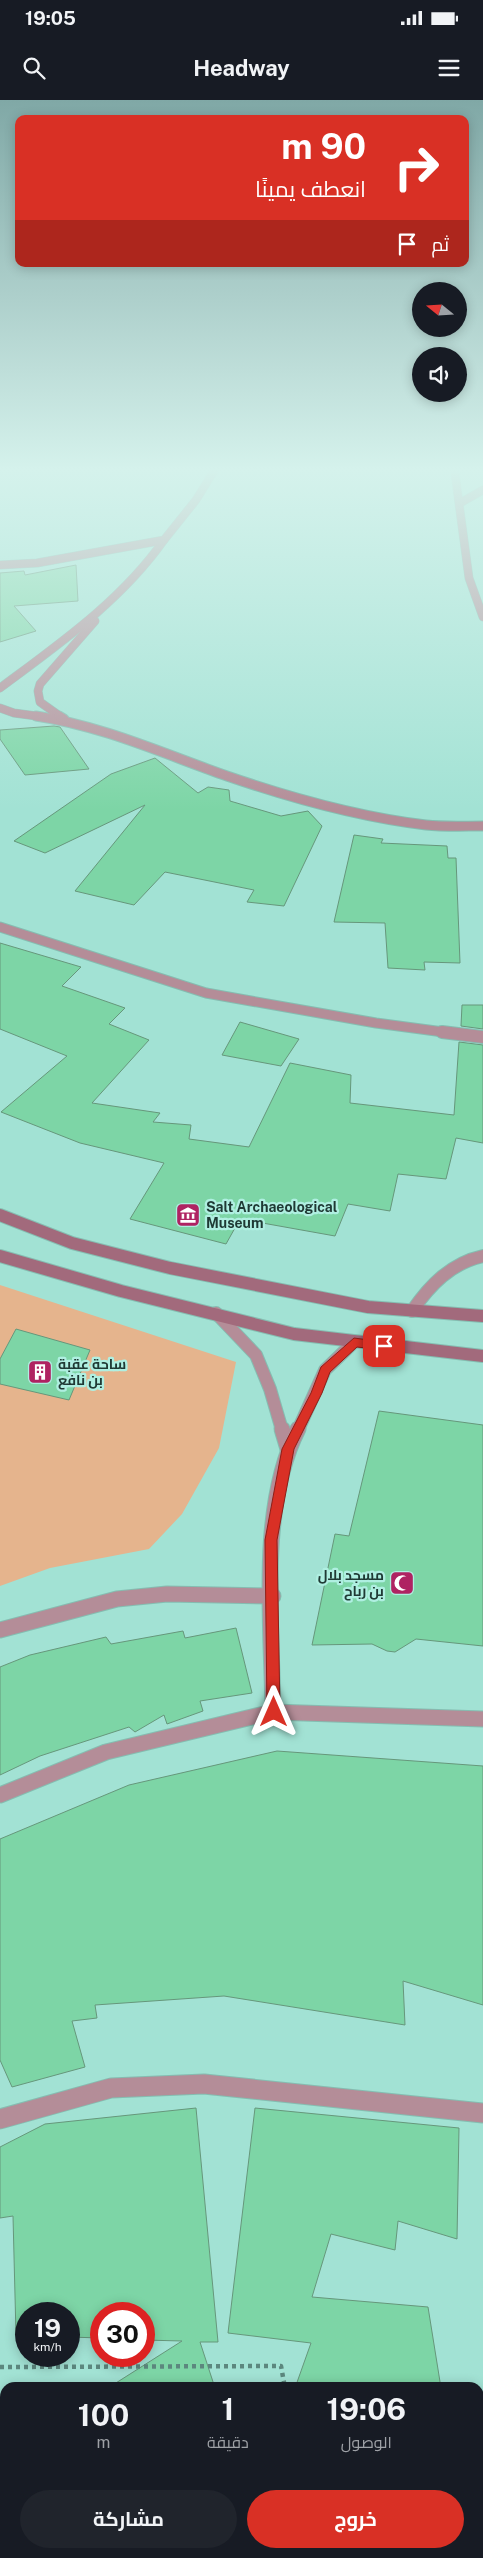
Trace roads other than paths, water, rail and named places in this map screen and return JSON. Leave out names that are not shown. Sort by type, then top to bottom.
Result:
[{"type":"main road","points":[[0,1215],[72,1243],[170,1268],[368,1307],[483,1316]]},
{"type":"main road","points":[[0,1256],[121,1291],[216,1313],[294,1334],[483,1356]]},
{"type":"street","points":[[0,688],[106,604],[130,581]]},
{"type":"street","points":[[470,581],[483,617]]},
{"type":"street","points":[[68,722],[41,704],[37,698],[37,693],[40,684],[99,616],[106,604]]},
{"type":"street","points":[[0,708],[14,713],[68,722],[147,746],[228,776],[339,809],[427,825],[483,826]]},
{"type":"street","points":[[0,716],[14,713]]},
{"type":"street","points":[[0,927],[206,993],[376,1023],[483,1037]]},
{"type":"street","points":[[412,1311],[426,1289],[468,1258],[483,1256]]},
{"type":"street","points":[[216,1313],[256,1355],[270,1389],[288,1449]]},
{"type":"street","points":[[274,1712],[271,1540],[288,1449],[316,1393],[325,1370],[354,1342]]},
{"type":"street","points":[[0,1630],[116,1599],[167,1594],[273,1596]]},
{"type":"street","points":[[0,1795],[106,1752],[274,1712],[483,1719]]},
{"type":"street","points":[[0,2119],[18,2112],[111,2088],[204,2084],[483,2113]]},
{"type":"place","name":"Salt Archaeological Museum","points":[[188,1215]]},
{"type":"place","name":"ساحة عقبة بن نافع","points":[[40,1372]]},
{"type":"place","name":"مسجد بلال بن رباح","points":[[402,1583]]}]
